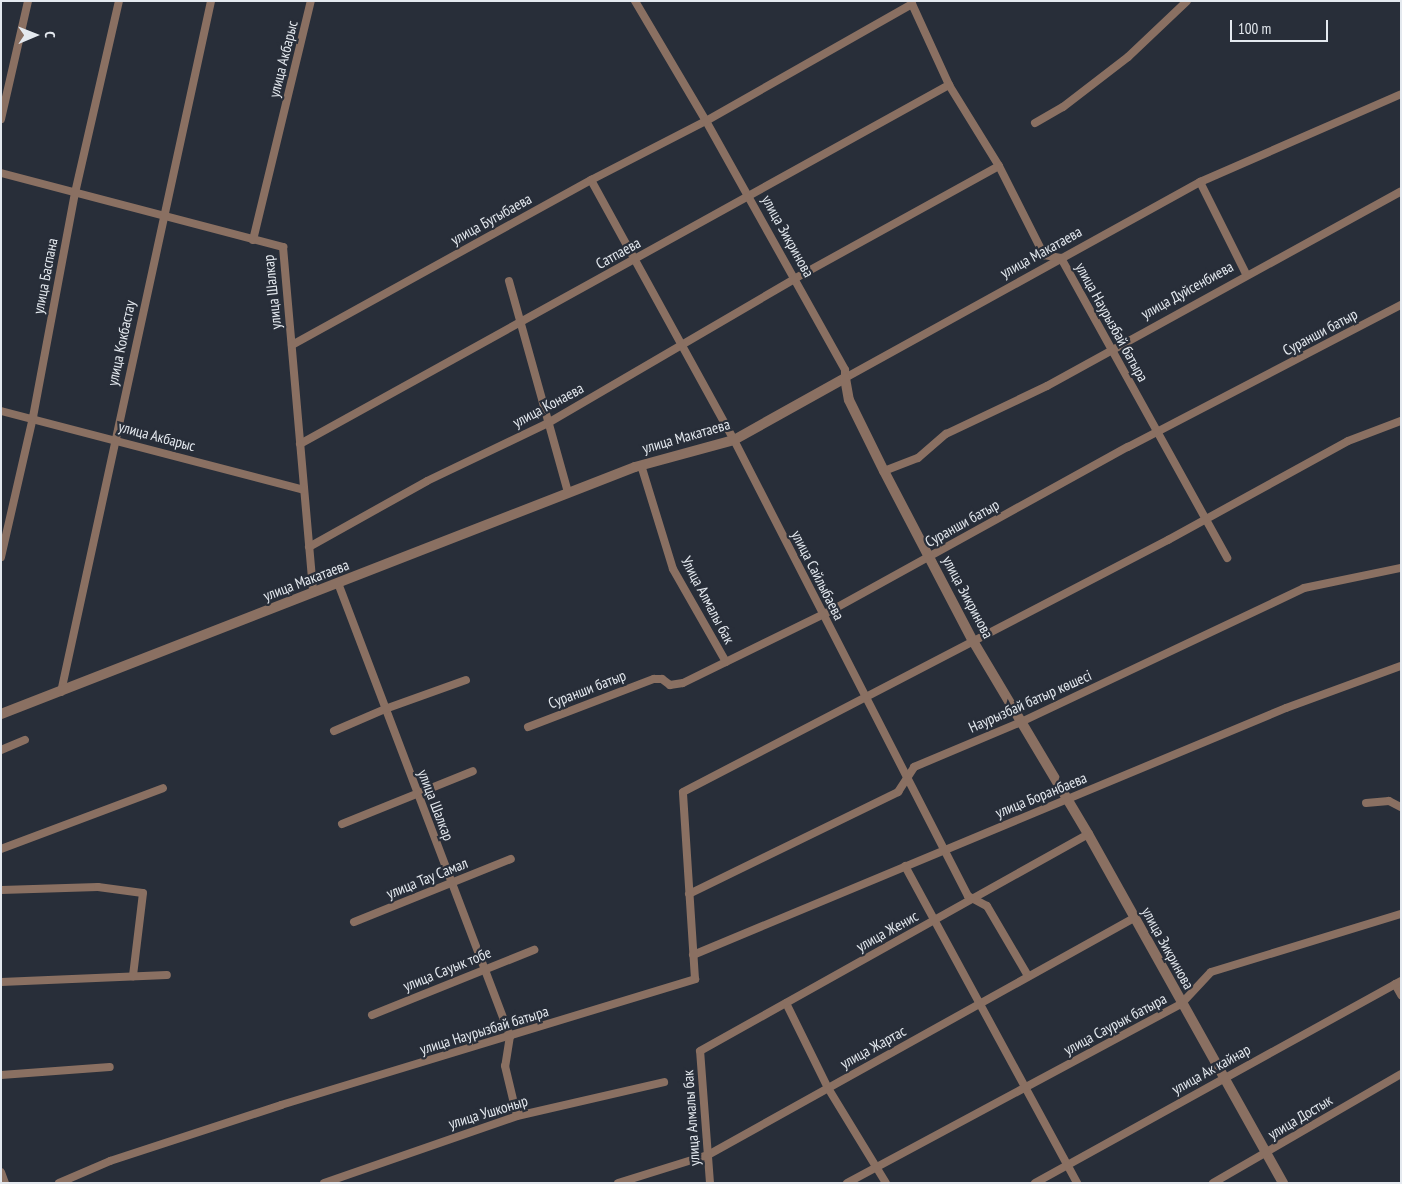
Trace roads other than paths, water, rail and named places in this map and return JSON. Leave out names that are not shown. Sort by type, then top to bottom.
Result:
[{"type":"street","points":[[1,119],[28,1]]},
{"type":"street","name":"улица Баспана","points":[[1,557],[33,417],[75,192],[119,1]]},
{"type":"street","name":"улица Кокбастау","points":[[61,692],[162,216],[211,1]]},
{"type":"street","name":"улица Акбарыс","points":[[253,240],[311,1]]},
{"type":"street","name":"улица Зикринова","points":[[635,1],[706,121],[845,370],[849,400],[884,472],[973,641],[1088,834],[1283,1183]]},
{"type":"street","points":[[1035,123],[1063,107],[1128,56],[1187,1]]},
{"type":"street","name":"улица Бугыбаева","points":[[292,345],[591,180],[706,121],[912,4]]},
{"type":"street","name":"улица Наурызбай батыра","points":[[912,4],[949,85],[998,166],[1044,255],[1061,258],[1207,518],[1227,558]]},
{"type":"street","name":"Сатпаева","points":[[300,444],[949,85]]},
{"type":"street","name":"улица Макатаева","points":[[1,714],[641,465],[734,440],[1200,182],[1401,94]]},
{"type":"street","name":"улица Конаева","points":[[309,548],[427,481],[548,423],[681,347],[794,279],[998,166]]},
{"type":"street","name":"улица Шалкар","points":[[1,173],[283,247],[313,593]]},
{"type":"street","name":"улица Сайлыбаева","points":[[591,180],[633,261],[734,440],[822,615],[867,697],[968,896],[987,906],[1028,976]]},
{"type":"street","points":[[1200,182],[1246,274]]},
{"type":"street","name":"улица Дуйсенбиева","points":[[884,472],[918,458],[946,434],[1047,386],[1246,274],[1401,191]]},
{"type":"street","points":[[509,281],[568,493]]},
{"type":"street","name":"Суранши батыр","points":[[528,727],[645,681],[658,678],[677,685],[726,662],[822,615],[1157,432],[1401,305]]},
{"type":"street","name":"улица Акбарыс","points":[[1,411],[33,417],[304,490]]},
{"type":"street","points":[[693,954],[683,792],[1207,518],[1348,441],[1401,421]]},
{"type":"street","name":"Улица Алмалы бак","points":[[641,465],[673,569],[726,662]]},
{"type":"street","name":"Наурызбай батыр көшесі","points":[[689,894],[898,792],[914,767],[1021,722],[1304,588],[1401,568]]},
{"type":"street","name":"улица Шалкар","points":[[338,583],[510,1036]]},
{"type":"street","name":"улица Боранбаева","points":[[693,954],[1286,708],[1401,666]]},
{"type":"street","points":[[334,731],[385,709],[466,680]]},
{"type":"street","points":[[1,750],[26,740]]},
{"type":"street","points":[[342,824],[473,771]]},
{"type":"street","points":[[1,848],[163,788]]},
{"type":"street","points":[[1366,803],[1389,802],[1401,808]]},
{"type":"street","name":"улица Женис","points":[[700,1051],[1088,834]]},
{"type":"street","name":"улица Тау Самал","points":[[354,922],[511,859]]},
{"type":"street","points":[[905,866],[982,1002],[1078,1183]]},
{"type":"street","points":[[1,890],[98,887],[143,894],[133,976]]},
{"type":"street","name":"улица Саурык батыра","points":[[847,1183],[1182,1004],[1211,972],[1401,914]]},
{"type":"street","name":"улица Жартас","points":[[618,1183],[708,1155],[1134,918]]},
{"type":"street","name":"улица Сауык тобе","points":[[372,1015],[534,950]]},
{"type":"street","name":"улица Наурызбай батыра","points":[[59,1183],[110,1161],[281,1105],[695,979],[693,954]]},
{"type":"street","points":[[1,982],[167,975]]},
{"type":"street","points":[[1398,983],[1401,995]]},
{"type":"street","name":"улица Ак кайнар","points":[[1035,1183],[1398,983]]},
{"type":"street","points":[[786,1003],[828,1088],[886,1183]]},
{"type":"street","points":[[510,1036],[504,1066],[516,1116]]},
{"type":"street","name":"улица Алмалы бак","points":[[700,1051],[710,1183]]},
{"type":"street","points":[[1,1075],[110,1067]]},
{"type":"street","name":"улица Достык","points":[[1213,1183],[1401,1074]]},
{"type":"street","name":"улица Ушконыр","points":[[324,1183],[516,1116],[664,1082]]},
{"type":"street","points":[[1,1172],[5,1183]]}]
